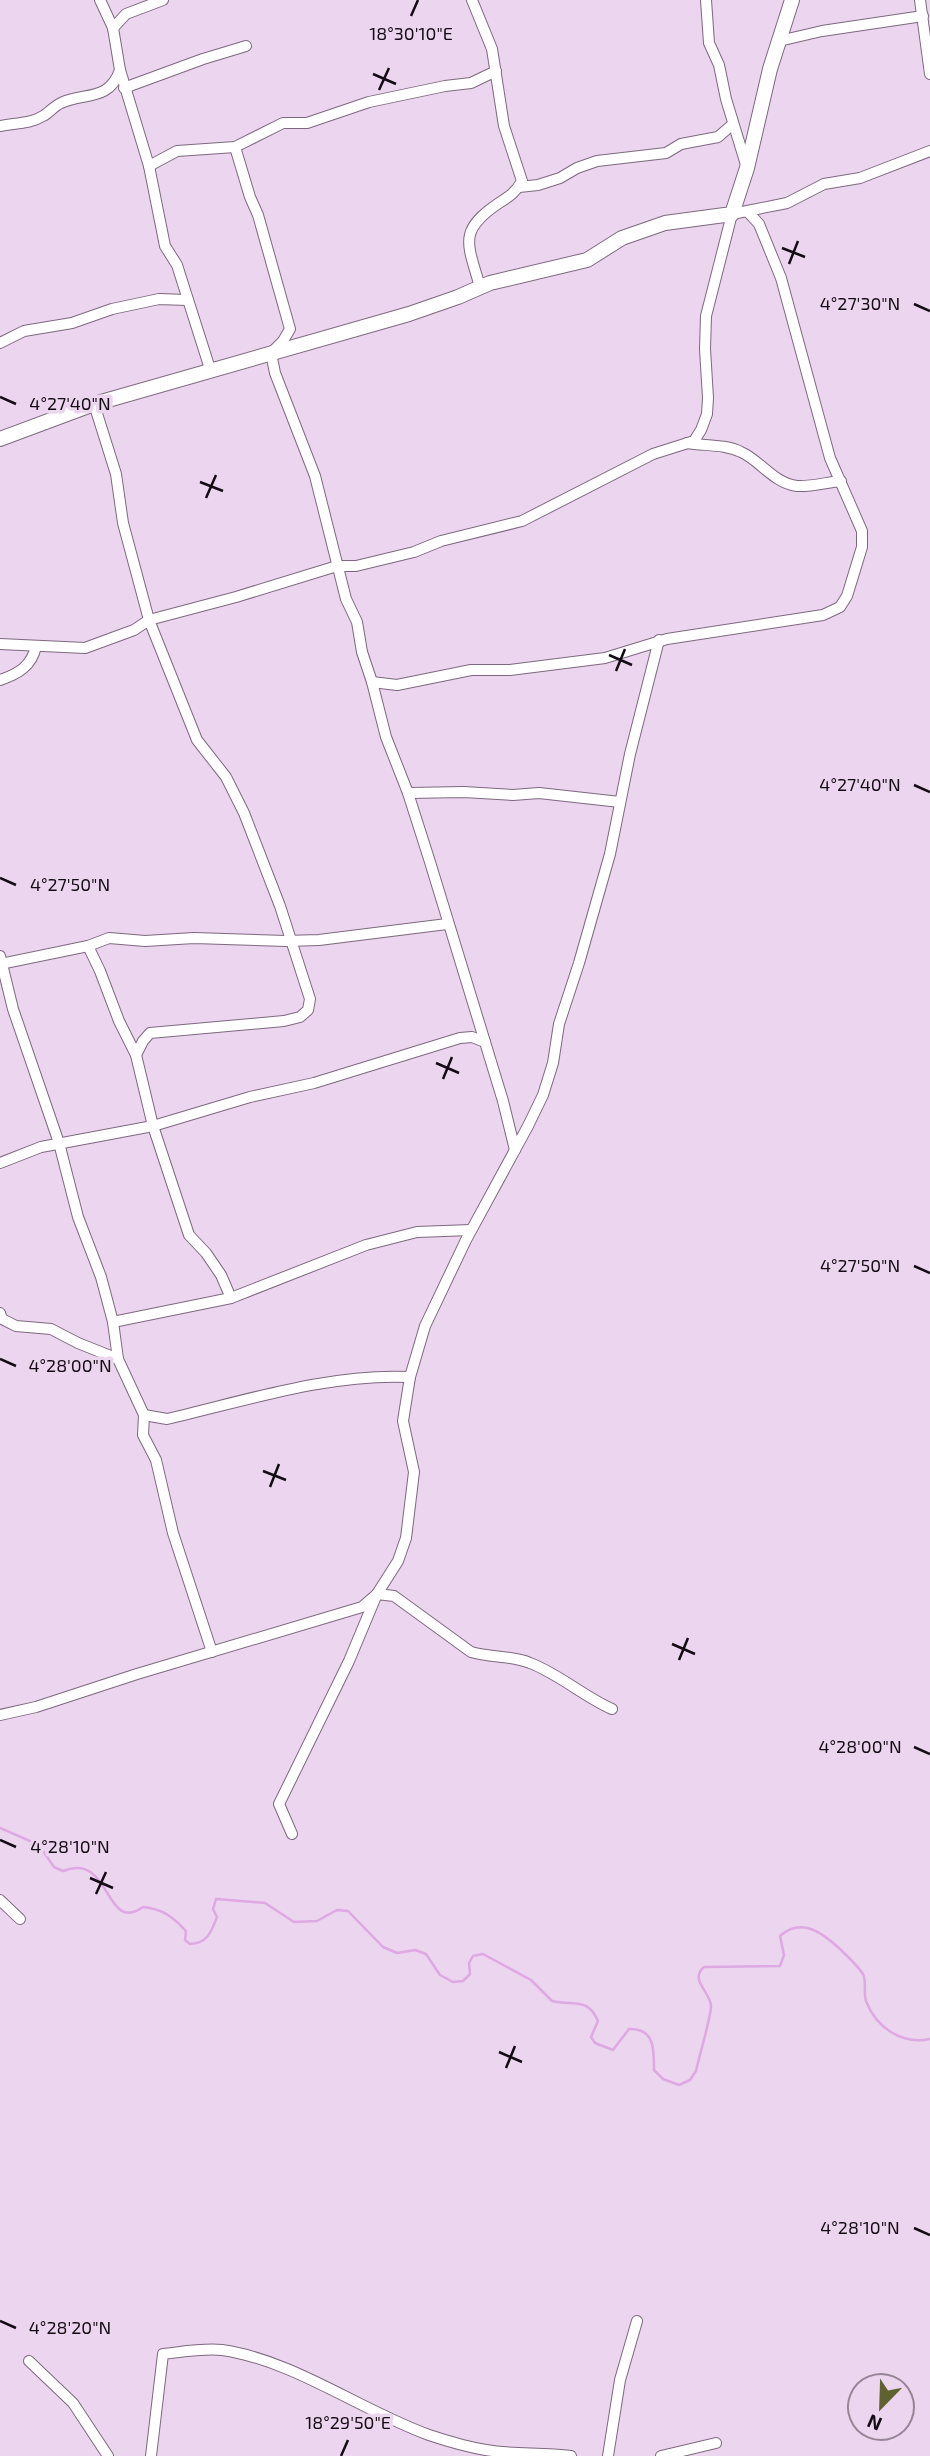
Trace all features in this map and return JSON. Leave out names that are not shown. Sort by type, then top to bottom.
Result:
[{"type":"street","points":[[100,0],[113,27],[124,88],[149,166],[164,246],[177,265],[211,372]]},
{"type":"street","points":[[113,27],[126,14],[163,0]]},
{"type":"street","points":[[472,0],[492,49],[504,126],[522,181],[517,191],[482,214],[468,237],[480,287]]},
{"type":"street","points":[[706,0],[709,43],[719,65],[747,168]]},
{"type":"street","points":[[0,644],[85,648],[134,630],[149,620],[337,566],[356,566],[414,552],[441,541],[523,521],[641,459],[694,441],[707,414],[706,316],[792,0]]},
{"type":"street","points":[[779,41],[923,7],[930,74]]},
{"type":"street","points":[[124,88],[246,46]]},
{"type":"street","points":[[0,126],[42,117],[62,102],[102,92],[117,80],[120,71]]},
{"type":"street","points":[[149,166],[177,151],[235,146],[283,122],[307,123],[369,102],[471,83],[496,71]]},
{"type":"street","points":[[519,187],[561,178],[577,168],[597,161],[666,153],[681,144],[718,137],[733,124]]},
{"type":"street","points":[[235,146],[258,215],[290,329],[271,354]]},
{"type":"street","points":[[0,439],[94,404],[409,314],[490,283],[587,260],[622,238],[665,223],[748,212],[787,203],[824,184],[860,178],[930,151]]},
{"type":"street","points":[[373,682],[397,685],[471,670],[510,670],[605,657],[659,640],[823,615],[840,607],[847,596],[859,557],[862,531],[830,458],[819,424],[809,374],[781,278],[759,224],[748,212]]},
{"type":"street","points":[[0,343],[24,331],[72,323],[123,306],[159,299],[187,300]]},
{"type":"street","points":[[271,354],[275,373],[315,476],[337,566],[346,598],[357,622],[362,652],[373,682],[386,737],[408,793],[485,1042],[515,1150]]},
{"type":"street","points":[[94,404],[116,474],[124,523],[149,620],[197,740],[226,777],[244,813],[310,999],[308,1010],[300,1017],[284,1021],[150,1032],[136,1055]]},
{"type":"street","points":[[687,443],[726,446],[744,453],[776,478],[797,486],[841,481]]},
{"type":"street","points":[[292,1834],[279,1804],[349,1661],[377,1594],[398,1561],[406,1538],[414,1472],[403,1421],[410,1377],[425,1326],[471,1230],[543,1095],[554,1063],[559,1024],[610,854],[659,640]]},
{"type":"street","points":[[0,680],[18,674],[34,658],[36,646]]},
{"type":"street","points":[[408,793],[539,793],[620,802]]},
{"type":"street","points":[[212,1652],[173,1533],[156,1460],[144,1435],[144,1415],[118,1359],[113,1322],[101,1278],[78,1217],[59,1143],[13,1009],[1,961],[88,946],[109,938],[145,942],[194,938],[290,941],[422,929],[447,924]]},
{"type":"street","points":[[88,946],[136,1055],[153,1126],[189,1235],[221,1275],[231,1298]]},
{"type":"street","points":[[0,1163],[20,1154],[59,1143],[153,1126],[250,1097],[314,1083],[460,1038],[472,1037],[485,1042]]},
{"type":"street","points":[[113,1322],[231,1298],[366,1245],[417,1232],[471,1230]]},
{"type":"street","points":[[0,1313],[2,1319],[16,1326],[51,1329],[118,1359]]},
{"type":"street","points":[[144,1415],[167,1419],[345,1379],[410,1377]]},
{"type":"street","points":[[0,1715],[36,1707],[362,1607],[377,1594]]},
{"type":"street","points":[[377,1594],[394,1597],[471,1652],[485,1656],[510,1657],[530,1663],[612,1709]]},
{"type":"street","points":[[0,1900],[20,1919]]},
{"type":"street","points":[[608,2456],[620,2380],[638,2322]]},
{"type":"street","points":[[151,2456],[163,2354],[219,2350],[282,2366],[382,2416],[429,2435],[488,2451],[571,2456]]},
{"type":"street","points":[[29,2361],[73,2403],[108,2456]]},
{"type":"street","points":[[661,2456],[716,2443]]},
{"type":"waterway","points":[[0,1828],[39,1845],[54,1867],[63,1871],[79,1868],[91,1872],[121,1910],[130,1913],[143,1907],[167,1914],[186,1931],[185,1940],[190,1944],[205,1939],[211,1932],[217,1917],[213,1909],[216,1899],[265,1903],[294,1922],[317,1921],[337,1910],[348,1911],[383,1947],[397,1953],[415,1950],[426,1954],[440,1975],[453,1982],[463,1981],[470,1974],[469,1963],[473,1956],[483,1954],[531,1980],[552,2001],[580,2004],[590,2008],[598,2021],[591,2037],[595,2043],[613,2050],[629,2029],[644,2032],[651,2042],[654,2070],[663,2079],[679,2085],[690,2080],[696,2071],[711,2006],[699,1981],[700,1972],[704,1967],[780,1966],[784,1955],[780,1936],[796,1927],[820,1933],[856,1965],[864,1977],[866,2001],[883,2026],[909,2039],[930,2039]]}]
